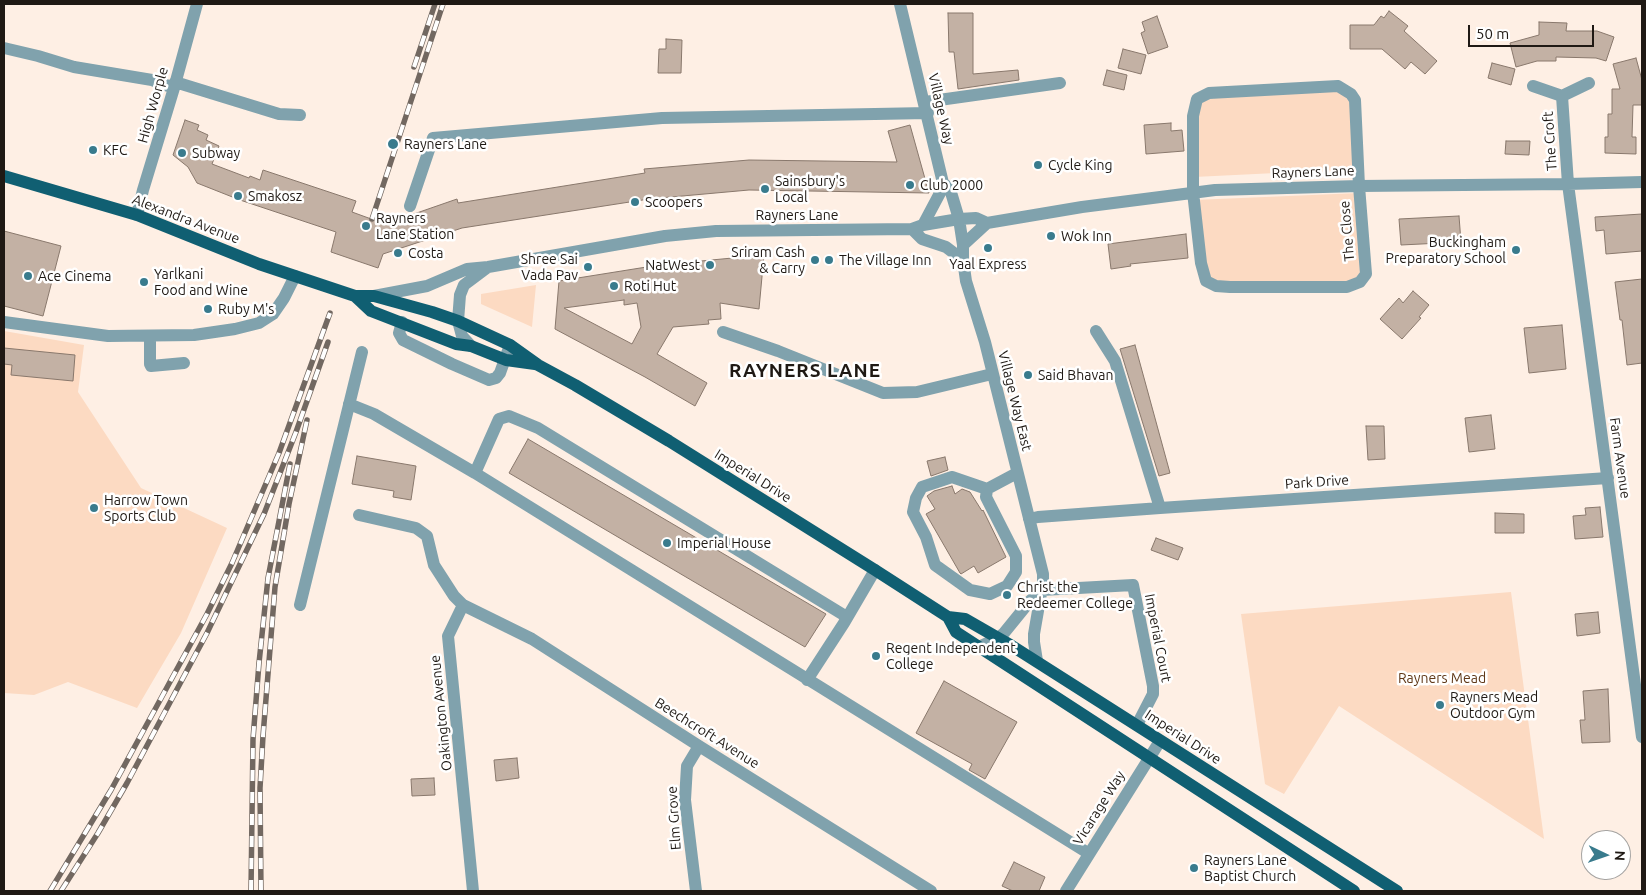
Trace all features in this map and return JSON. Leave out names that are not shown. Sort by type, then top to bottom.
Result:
[{"type":"main road","name":"Alexandra Avenue","points":[[4,176],[137,215],[241,257],[355,296],[374,296],[423,309],[458,321]]},
{"type":"main road","name":"Alexandra Avenue","points":[[355,296],[371,311],[402,322]]},
{"type":"main road","name":"Imperial Drive","points":[[458,321],[510,345],[538,364],[654,432],[948,617],[965,619],[1037,661],[1397,891]]},
{"type":"main road","name":"Imperial Drive","points":[[402,322],[456,344],[471,346],[506,360],[538,364]]},
{"type":"main road","name":"Imperial Drive","points":[[948,617],[956,632],[1354,891]]},
{"type":"street","name":"High Worple","points":[[137,215],[197,4]]},
{"type":"street","name":"Village Way","points":[[900,4],[943,182],[950,189],[959,219]]},
{"type":"street","points":[[4,48],[74,67],[174,85],[279,114],[300,115]]},
{"type":"street","points":[[410,206],[433,138],[662,118],[926,108],[1060,83]]},
{"type":"street","name":"The Croft","points":[[1533,86],[1562,96],[1589,83]]},
{"type":"street","name":"The Close","points":[[1338,86],[1351,94],[1355,100],[1366,274],[1360,282],[1347,287],[1216,286],[1206,281],[1201,263],[1193,192],[1192,116],[1196,99],[1209,93],[1338,86]]},
{"type":"street","name":"The Croft","points":[[1562,96],[1568,184]]},
{"type":"street","points":[[943,182],[940,193],[917,227],[922,238],[946,247],[963,260]]},
{"type":"street","name":"Rayners Lane","points":[[374,296],[427,286],[467,269],[665,236],[716,231],[917,227],[959,219],[976,218],[987,223],[1082,207],[1193,192],[1359,186],[1642,182]]},
{"type":"street","name":"Farm Avenue","points":[[1568,184],[1642,737]]},
{"type":"street","name":"Village Way East","points":[[959,219],[966,281],[985,342],[1043,574],[1034,634],[1037,661]]},
{"type":"street","points":[[963,246],[987,223]]},
{"type":"street","name":"Rayners Lane","points":[[458,321],[461,290],[464,285],[488,267]]},
{"type":"street","points":[[4,322],[108,336],[194,335],[235,329],[259,323],[273,314],[280,306],[295,276]]},
{"type":"street","points":[[458,321],[462,336],[471,346]]},
{"type":"street","points":[[402,322],[399,333],[403,340],[489,380],[496,378],[506,360],[510,345]]},
{"type":"street","points":[[1096,331],[1114,361],[1160,508]]},
{"type":"street","points":[[723,332],[778,351],[883,393],[917,392],[992,374]]},
{"type":"street","points":[[150,337],[151,366],[184,363]]},
{"type":"street","points":[[300,606],[362,352]]},
{"type":"street","points":[[349,404],[374,414],[475,473],[1088,853]]},
{"type":"street","points":[[475,473],[499,419],[510,416],[538,428],[847,617]]},
{"type":"street","points":[[987,489],[986,497],[1016,556],[1016,572],[1007,586],[990,594],[970,590],[935,565],[926,537],[913,512],[916,498],[922,487],[952,478],[987,489],[1017,473]]},
{"type":"street","name":"Park Drive","points":[[1029,519],[1160,508],[1608,478]]},
{"type":"street","points":[[358,515],[416,528],[427,536],[434,565],[443,582],[464,605]]},
{"type":"street","points":[[807,680],[875,570]]},
{"type":"street","name":"Imperial Court","points":[[1042,590],[1133,585],[1153,686],[1153,694],[1137,725]]},
{"type":"street","points":[[980,647],[998,638],[1009,628],[1030,601],[1042,590]]},
{"type":"street","name":"Beechcroft Avenue","points":[[464,605],[532,639],[698,746],[931,891]]},
{"type":"street","name":"Oakington Avenue","points":[[464,605],[448,636],[473,891]]},
{"type":"street","name":"Vicarage Way","points":[[1066,891],[1088,853],[1160,741]]},
{"type":"street","name":"Elm Grove","points":[[696,891],[685,800],[687,766],[698,746]]},
{"type":"green space","points":[[1338,86],[1351,94],[1358,169],[1194,177],[1197,99]]},
{"type":"green space","points":[[1359,193],[1360,282],[1206,281],[1194,200]]},
{"type":"green space","points":[[536,285],[532,327],[481,304],[481,294]]},
{"type":"green space","name":"Harrow Town Sports Club","points":[[4,331],[84,345],[78,392],[141,488],[227,528],[181,633],[137,708],[68,682],[34,695],[4,693]]},
{"type":"green space","name":"Rayners Mead","points":[[1511,592],[1544,839],[1339,706],[1284,794],[1265,784],[1241,614]]},
{"type":"building","points":[[1389,11],[1408,26],[1404,31],[1437,61],[1425,74],[1411,62],[1405,69],[1382,49],[1350,49],[1350,25],[1374,25],[1381,16],[1384,18]]},
{"type":"building","points":[[948,13],[973,13],[973,74],[1018,70],[1019,80],[958,89],[954,52],[949,52]]},
{"type":"building","points":[[1157,16],[1168,47],[1148,54],[1141,33],[1145,31],[1142,22]]},
{"type":"building","points":[[1539,22],[1567,23],[1566,31],[1597,31],[1614,37],[1606,61],[1596,58],[1556,57],[1556,61],[1537,61],[1516,67],[1510,43],[1539,35]]},
{"type":"building","points":[[666,39],[682,40],[681,73],[658,73],[659,49],[666,49]]},
{"type":"building","points":[[1123,49],[1146,55],[1141,74],[1118,68]]},
{"type":"building","points":[[1636,58],[1642,80],[1642,105],[1633,105],[1632,137],[1636,137],[1636,154],[1605,153],[1605,137],[1608,137],[1608,114],[1612,114],[1612,89],[1620,89],[1613,64]]},
{"type":"building","points":[[1492,63],[1515,69],[1511,85],[1488,78]]},
{"type":"building","points":[[1107,70],[1127,75],[1124,90],[1103,85]]},
{"type":"building","points":[[185,120],[199,125],[197,130],[208,135],[206,140],[219,146],[212,164],[249,178],[250,176],[260,180],[263,170],[356,201],[352,212],[385,224],[457,199],[458,203],[645,173],[644,169],[749,160],[897,162],[888,131],[910,125],[929,193],[749,190],[649,199],[462,228],[383,254],[378,268],[331,252],[336,232],[240,200],[197,183],[188,167],[173,155]]},
{"type":"building","points":[[1171,123],[1171,131],[1182,130],[1184,151],[1146,154],[1144,125]]},
{"type":"building","points":[[1506,141],[1530,141],[1529,155],[1505,154]]},
{"type":"building","points":[[1642,214],[1642,251],[1606,254],[1604,230],[1596,231],[1595,217]]},
{"type":"building","points":[[1459,216],[1461,242],[1401,245],[1399,219]]},
{"type":"building","name":"Ace Cinema","points":[[4,231],[61,246],[43,316],[4,306]]},
{"type":"building","points":[[1186,234],[1188,258],[1130,264],[1131,266],[1111,269],[1108,244]]},
{"type":"building","points":[[764,255],[759,309],[720,303],[721,319],[708,320],[709,324],[673,327],[657,354],[707,383],[695,406],[555,329],[559,281],[659,265]],"holes":[[[624,300],[624,305],[637,303],[641,327],[632,344],[564,308]]]},
{"type":"building","points":[[1642,279],[1642,363],[1627,365],[1615,282]]},
{"type":"building","points":[[1413,291],[1429,305],[1419,317],[1421,318],[1402,339],[1380,319],[1399,298],[1403,303]]},
{"type":"building","points":[[1562,325],[1566,369],[1529,373],[1524,328]]},
{"type":"building","points":[[1135,345],[1170,473],[1159,476],[1120,349]]},
{"type":"building","points":[[4,348],[75,355],[73,381],[11,375],[12,365],[4,364]]},
{"type":"building","points":[[1491,415],[1495,449],[1469,452],[1465,418]]},
{"type":"building","points":[[1366,426],[1384,426],[1385,459],[1368,460]]},
{"type":"building","name":"Imperial House","points":[[528,439],[826,614],[805,647],[509,473]]},
{"type":"building","points":[[357,456],[416,466],[411,500],[393,497],[394,491],[352,484]]},
{"type":"building","points":[[945,457],[948,470],[931,476],[927,461]]},
{"type":"building","points":[[952,486],[955,494],[962,489],[970,492],[983,510],[1006,557],[978,573],[974,566],[960,573],[926,514],[935,509],[927,496],[934,491]]},
{"type":"building","points":[[1600,507],[1603,537],[1575,539],[1573,516],[1586,515],[1585,508]]},
{"type":"building","points":[[1495,513],[1524,514],[1524,533],[1495,533]]},
{"type":"building","points":[[1156,538],[1183,548],[1178,560],[1151,550]]},
{"type":"building","points":[[1598,612],[1600,633],[1577,636],[1575,614]]},
{"type":"building","points":[[944,681],[1017,722],[985,779],[969,770],[972,764],[916,733]]},
{"type":"building","points":[[1608,689],[1610,742],[1582,743],[1580,720],[1585,720],[1583,691]]},
{"type":"building","points":[[517,758],[519,778],[496,781],[494,760]]},
{"type":"building","points":[[434,778],[435,795],[412,796],[411,779]]},
{"type":"building","points":[[1014,862],[1045,877],[1039,891],[1013,891],[1002,886]]},
{"type":"railway","points":[[414,67],[435,4]]},
{"type":"railway","points":[[372,219],[443,4]]},
{"type":"railway","points":[[50,891],[111,790],[207,614],[232,563],[279,453],[330,313]]},
{"type":"railway","points":[[61,891],[127,783],[207,633],[264,514],[328,342]]},
{"type":"railway","points":[[261,891],[260,788],[275,587],[289,504],[307,420]]},
{"type":"railway","points":[[251,891],[253,739],[259,663],[268,578],[290,464]]},
{"type":"place","name":"Rayners Lane","points":[[393,144]]},
{"type":"place","name":"KFC","points":[[93,150]]},
{"type":"place","name":"Subway","points":[[182,153]]},
{"type":"place","name":"Cycle King","points":[[1038,165]]},
{"type":"place","name":"Club 2000","points":[[910,185]]},
{"type":"place","name":"Sainsbury's Local","points":[[765,189]]},
{"type":"place","name":"Smakosz","points":[[238,196]]},
{"type":"place","name":"Scoopers","points":[[635,202]]},
{"type":"place","name":"Rayners Lane Station","points":[[366,226]]},
{"type":"place","name":"Wok Inn","points":[[1051,236]]},
{"type":"place","name":"Yaal Express","points":[[988,248]]},
{"type":"place","name":"Buckingham Preparatory School","points":[[1516,250]]},
{"type":"place","name":"Costa","points":[[398,253]]},
{"type":"place","name":"Sriram Cash & Carry","points":[[815,260]]},
{"type":"place","name":"The Village Inn","points":[[829,260]]},
{"type":"place","name":"NatWest","points":[[710,265]]},
{"type":"place","name":"Shree Sai Vada Pav","points":[[588,267]]},
{"type":"place","name":"Ace Cinema","points":[[28,276]]},
{"type":"place","name":"Yarlkani Food and Wine","points":[[144,282]]},
{"type":"place","name":"Roti Hut","points":[[614,286]]},
{"type":"place","name":"Ruby M's","points":[[208,309]]},
{"type":"place","name":"Said Bhavan","points":[[1028,375]]},
{"type":"place","name":"Harrow Town Sports Club","points":[[94,508]]},
{"type":"place","name":"Imperial House","points":[[667,543]]},
{"type":"place","name":"Christ the Redeemer College","points":[[1007,595]]},
{"type":"place","name":"Regent Independent College","points":[[876,656]]},
{"type":"place","name":"Rayners Mead Outdoor Gym","points":[[1440,705]]},
{"type":"place","name":"Rayners Lane Baptist Church","points":[[1194,868]]},
{"type":"district","name":"RAYNERS LANE","points":[[805,371]]}]
